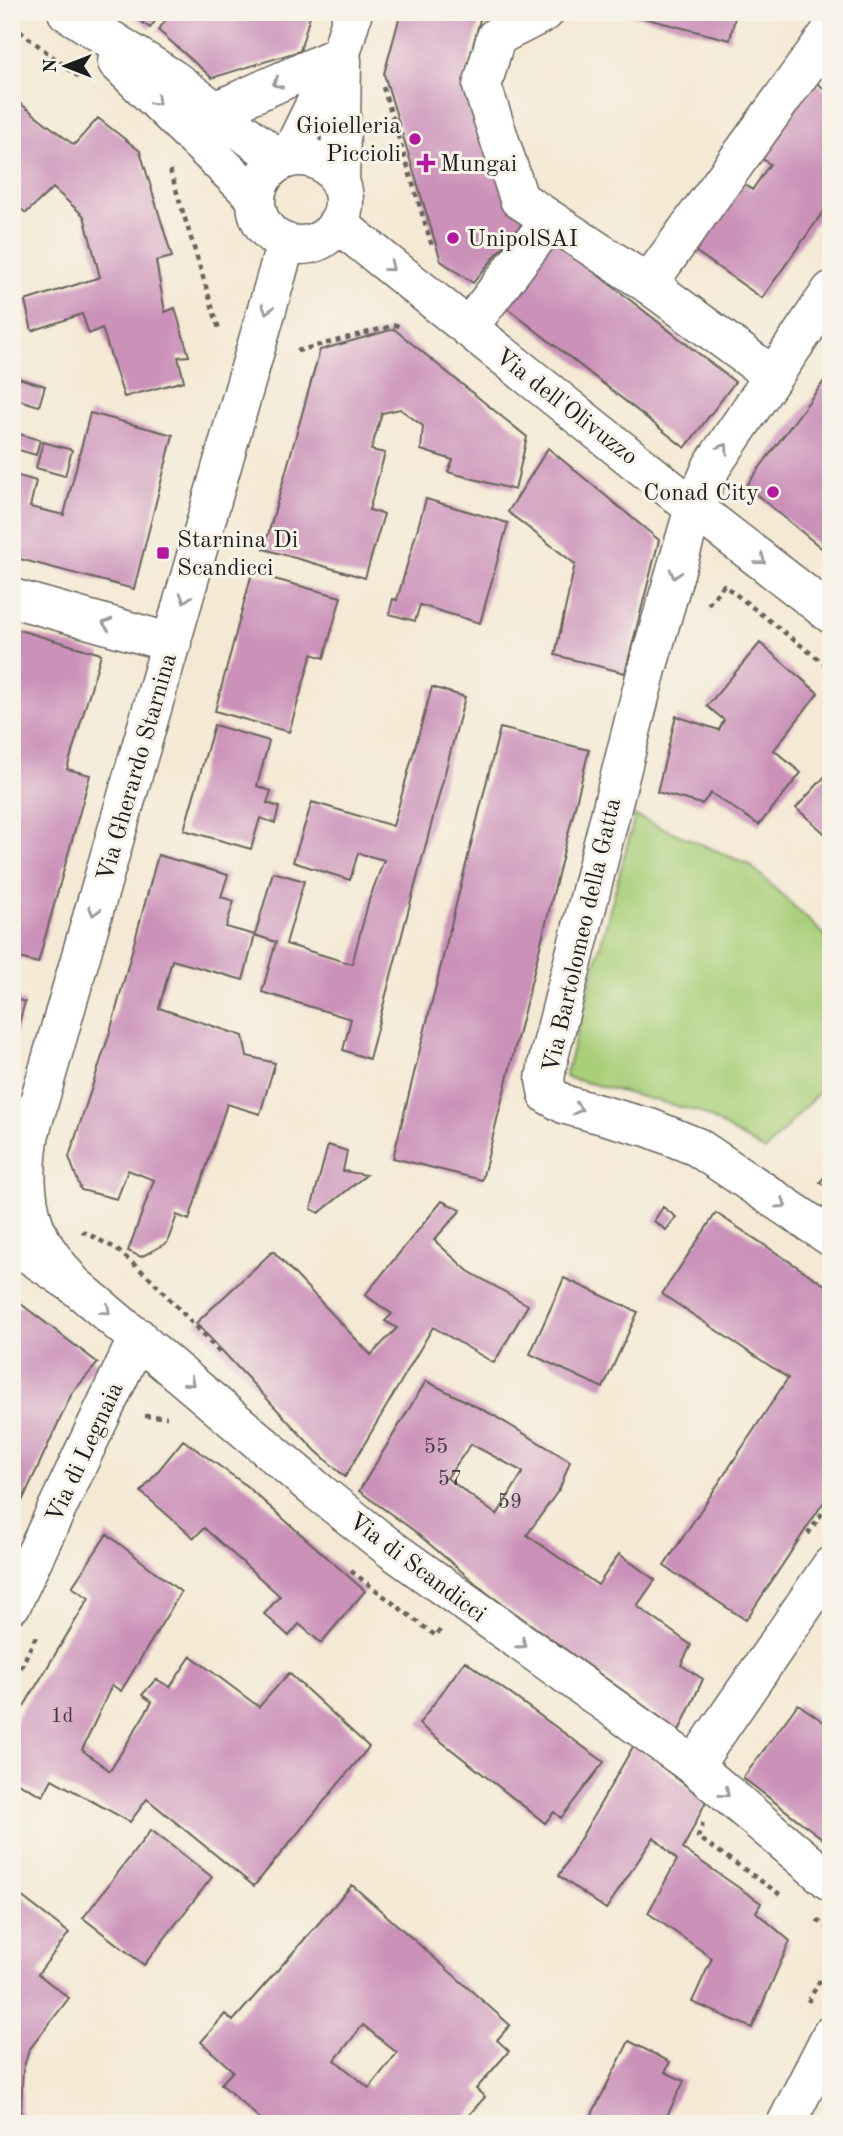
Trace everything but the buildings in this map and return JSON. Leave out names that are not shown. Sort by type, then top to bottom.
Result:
[{"type":"street","points":[[545,12],[496,37],[482,86],[519,199],[648,284],[773,376]]},
{"type":"street","points":[[71,15],[173,79],[285,159],[312,159],[324,164],[334,173],[343,198],[343,211],[338,223],[332,231],[315,242],[296,245],[286,243],[267,230],[260,220],[256,198],[262,179],[285,159],[344,38]]},
{"type":"street","points":[[71,15],[256,198]]},
{"type":"street","points":[[648,284],[831,31]]},
{"type":"street","points":[[215,111],[344,38]]},
{"type":"street","points":[[340,185],[344,38]]},
{"type":"street","points":[[468,328],[550,220]]},
{"type":"street","name":"Via dell'Olivuzzo","points":[[338,223],[831,614]]},
{"type":"street","name":"Via Gherardo Starnina","points":[[73,1284],[51,1256],[33,1220],[26,1166],[28,1144],[286,243]]},
{"type":"street","name":"Via Bartolomeo della Gatta","points":[[831,291],[712,466],[694,508],[644,683],[545,1080],[548,1095],[566,1105],[650,1128],[697,1147],[831,1237]]},
{"type":"street","points":[[12,598],[172,643]]},
{"type":"street","name":"Via di Scandicci","points":[[12,1243],[73,1284],[320,1493],[391,1549],[694,1766],[831,1882]]},
{"type":"street","name":"Via di Legnaia","points":[[12,1604],[138,1337]]},
{"type":"street","points":[[694,1766],[831,1566]]},
{"type":"street","points":[[786,2124],[831,2035]]},
{"type":"path","points":[[12,25],[85,82]]},
{"type":"path","points":[[168,165],[219,324],[219,332]]},
{"type":"path","points":[[293,360],[297,351],[396,324],[404,330]]},
{"type":"path","points":[[724,585],[831,668]]},
{"type":"path","points":[[76,1228],[115,1248],[150,1279],[227,1360]]},
{"type":"path","points":[[801,1544],[831,1500]]},
{"type":"green space","points":[[635,816],[750,865],[831,941],[831,1079],[765,1151],[700,1112],[565,1077]]},
{"type":"place","name":"Gioielleria Piccioli","points":[[415,139]]},
{"type":"place","name":"Mungai","points":[[426,163]]},
{"type":"place","name":"UnipolSAI","points":[[453,238]]},
{"type":"place","name":"Conad City","points":[[773,492]]},
{"type":"place","name":"Starnina Di Scandicci","points":[[163,553]]}]
